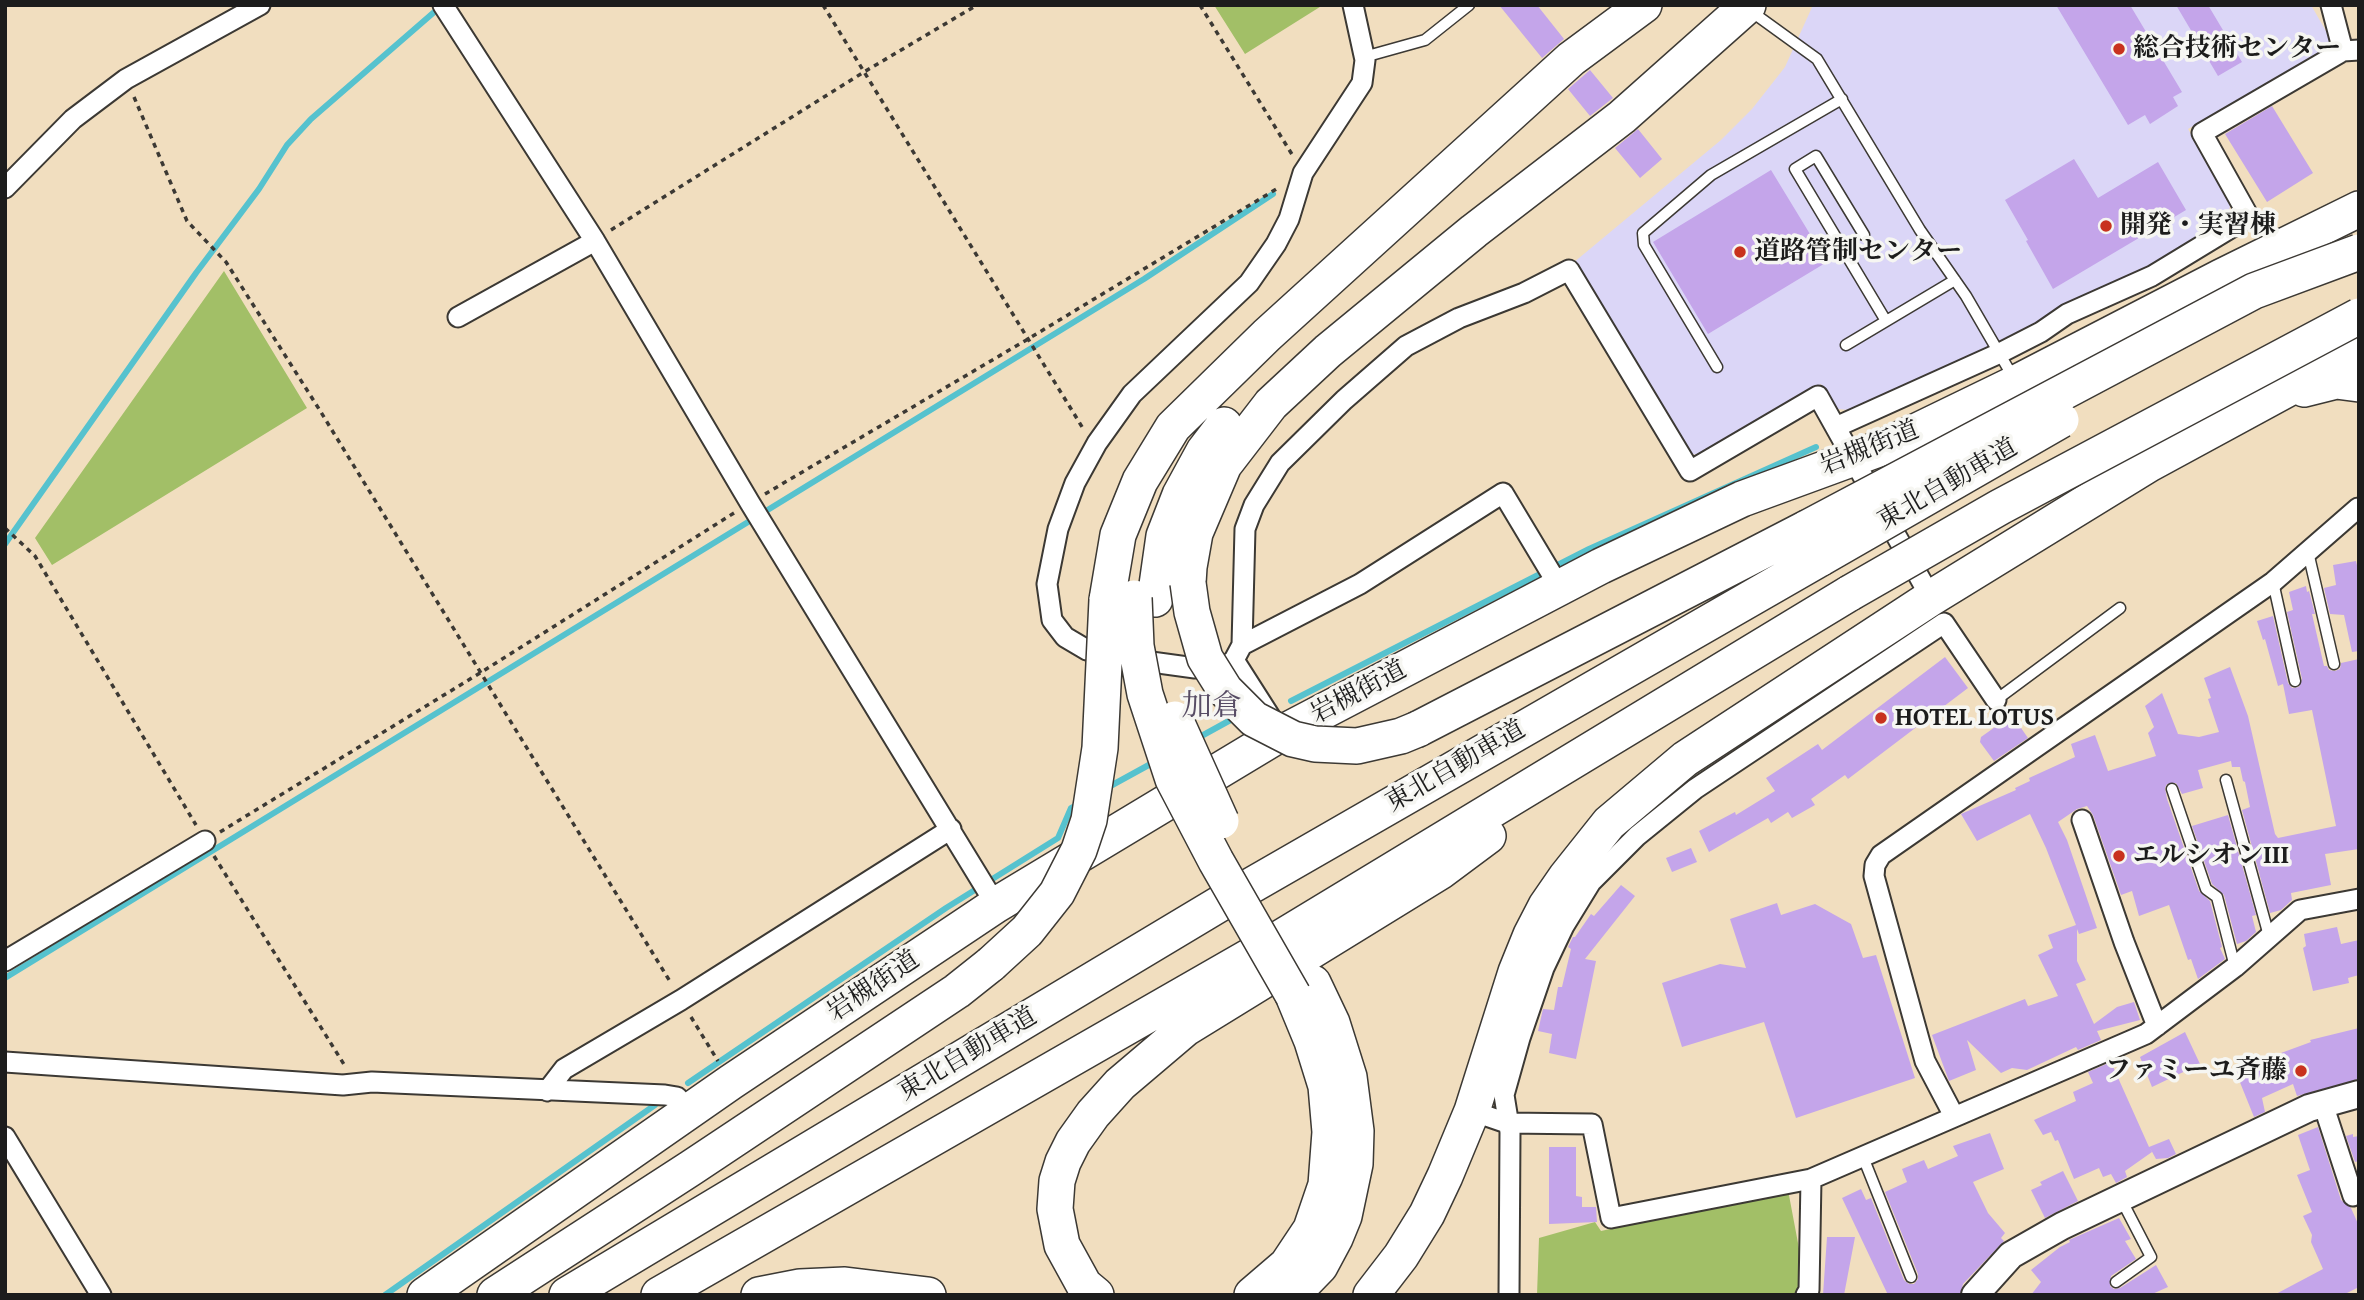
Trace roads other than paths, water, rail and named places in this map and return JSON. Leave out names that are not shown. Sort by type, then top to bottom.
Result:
[{"type":"highway","points":[[1292,1295],[1320,1266],[1344,1216],[1355,1164],[1356,1131],[1349,1077],[1332,1023],[1303,989],[1214,809],[1179,730],[1165,686],[1158,645],[1132,599],[1118,536],[1140,481],[1173,427],[1267,335],[1571,59],[1644,5]]},
{"type":"highway","points":[[1747,6],[1622,117],[1474,231],[1328,351],[1271,404],[1224,465],[1195,533],[1188,583],[1192,612],[1205,658],[1225,690],[1254,719],[1293,739],[1315,744],[1357,746],[1390,739],[1418,729],[1814,543],[2254,291],[2359,251]]},
{"type":"highway","name":"岩槻街道","points":[[425,1295],[690,1112],[988,891],[1601,566],[1742,499],[1884,447],[2359,209]]},
{"type":"highway","points":[[495,1295],[703,1161],[946,999],[992,964],[1027,931],[1057,893],[1079,850],[1089,820],[1100,748],[1132,599],[1164,536],[1180,495],[1204,451],[1255,387],[1311,338],[1383,287],[1474,231]]},
{"type":"highway","name":"東北自動車道","points":[[567,1295],[1814,543],[2058,422],[2264,311],[2359,264]]},
{"type":"highway","name":"東北自動車道","points":[[659,1295],[1254,954],[1850,593],[2000,507],[2359,316]]},
{"type":"highway","points":[[1371,1295],[1401,1256],[1427,1214],[1472,1111],[1516,972],[1531,935],[1546,906],[1601,831],[1685,759],[1931,598],[2149,464],[2359,349]]},
{"type":"highway","points":[[2149,464],[2239,424],[2301,390],[2336,381],[2359,384]]},
{"type":"highway","points":[[1096,1295],[1084,1284],[1062,1245],[1055,1209],[1057,1181],[1073,1142],[1120,1084],[1186,1028],[1441,870],[1656,711]]},
{"type":"highway","points":[[1252,1295],[1287,1265],[1311,1229],[1326,1185],[1330,1132],[1325,1086],[1312,1041],[1303,989]]},
{"type":"highway","points":[[759,1295],[800,1287],[845,1285],[928,1295]]},
{"type":"street","points":[[5,188],[73,119],[126,79],[260,5]]},
{"type":"street","points":[[1353,5],[1364,57],[1362,83],[1303,173],[1289,219],[1276,244],[1249,282],[1132,394],[1097,443],[1075,483],[1058,529],[1047,583],[1052,620],[1065,637],[1087,650],[1122,658],[1195,668],[1225,667],[1238,653],[1360,584],[1503,493],[1560,588]]},
{"type":"street","points":[[1836,427],[2000,353],[2041,332],[2067,314],[2152,276],[2249,217],[2202,133],[2351,51],[2331,5]]},
{"type":"street","points":[[445,8],[595,241],[759,517],[988,891]]},
{"type":"street","points":[[458,317],[595,241]]},
{"type":"street","points":[[1280,734],[1238,653],[1245,529],[1254,505],[1280,463],[1344,400],[1406,345],[1459,318],[1524,293],[1569,270],[1690,471],[1818,396],[1931,598]]},
{"type":"street","points":[[1954,1116],[1925,1061],[1874,876],[1875,865],[1881,855],[2273,582],[2359,509]]},
{"type":"street","points":[[1509,1295],[1510,1132],[1504,1095],[1520,1038],[1549,958],[1563,926],[1591,882],[1637,836],[1695,789],[1944,623],[1996,700]]},
{"type":"street","points":[[2082,820],[2124,942],[2157,1026]]},
{"type":"street","points":[[547,1091],[564,1069],[681,1000],[950,829]]},
{"type":"street","points":[[5,961],[210,849]]},
{"type":"street","points":[[1472,1111],[1507,1123],[1592,1124],[1611,1218],[1811,1179],[2147,1034],[2235,968],[2300,910],[2359,899]]},
{"type":"street","points":[[5,1062],[343,1085],[372,1082],[665,1094],[677,1097],[690,1112]]},
{"type":"street","points":[[1982,1292],[2011,1255],[2062,1226],[2309,1108],[2359,1094]]},
{"type":"street","points":[[2323,1104],[2353,1196]]},
{"type":"street","points":[[5,1137],[101,1295]]},
{"type":"street","points":[[1806,1295],[1809,1290],[1811,1179]]},
{"type":"lane","points":[[1364,57],[1425,40],[1469,5]]},
{"type":"lane","points":[[1747,6],[1817,59],[2016,383]]},
{"type":"lane","points":[[1717,367],[1644,245],[1643,233],[1711,175],[1842,99]]},
{"type":"lane","points":[[1864,235],[1816,156],[1794,169],[1886,321]]},
{"type":"lane","points":[[1846,345],[1955,280]]},
{"type":"lane","points":[[2308,552],[2334,664]]},
{"type":"lane","points":[[2273,582],[2295,681]]},
{"type":"lane","points":[[1996,700],[2120,608]]},
{"type":"lane","points":[[2226,780],[2269,936]]},
{"type":"lane","points":[[2172,789],[2206,889],[2217,897],[2235,968]]},
{"type":"lane","points":[[1863,1157],[1911,1277]]},
{"type":"lane","points":[[2116,1282],[2151,1257],[2121,1198]]},
{"type":"waterway","points":[[5,544],[196,273],[259,189],[287,145],[311,119],[440,7]]},
{"type":"waterway","points":[[5,978],[1144,279],[1273,194]]},
{"type":"waterway","points":[[1291,701],[1589,549],[1816,447]]},
{"type":"waterway","points":[[1196,739],[1236,717]]},
{"type":"waterway","points":[[1105,789],[1156,761]]},
{"type":"waterway","points":[[688,1083],[946,908],[1058,838],[1071,808],[1080,803]]},
{"type":"waterway","points":[[385,1295],[655,1105]]},
{"type":"place","name":"総合技術センター","points":[[2119,49]]},
{"type":"place","name":"開発・実習棟","points":[[2106,226]]},
{"type":"place","name":"道路管制センター","points":[[1740,252]]},
{"type":"place","name":"HOTEL LOTUS","points":[[1881,718]]},
{"type":"place","name":"エルシオンⅢ","points":[[2119,856]]},
{"type":"place","name":"ファミーユ斉藤","points":[[2301,1071]]},
{"type":"district","name":"加倉","points":[[1212,707]]}]
